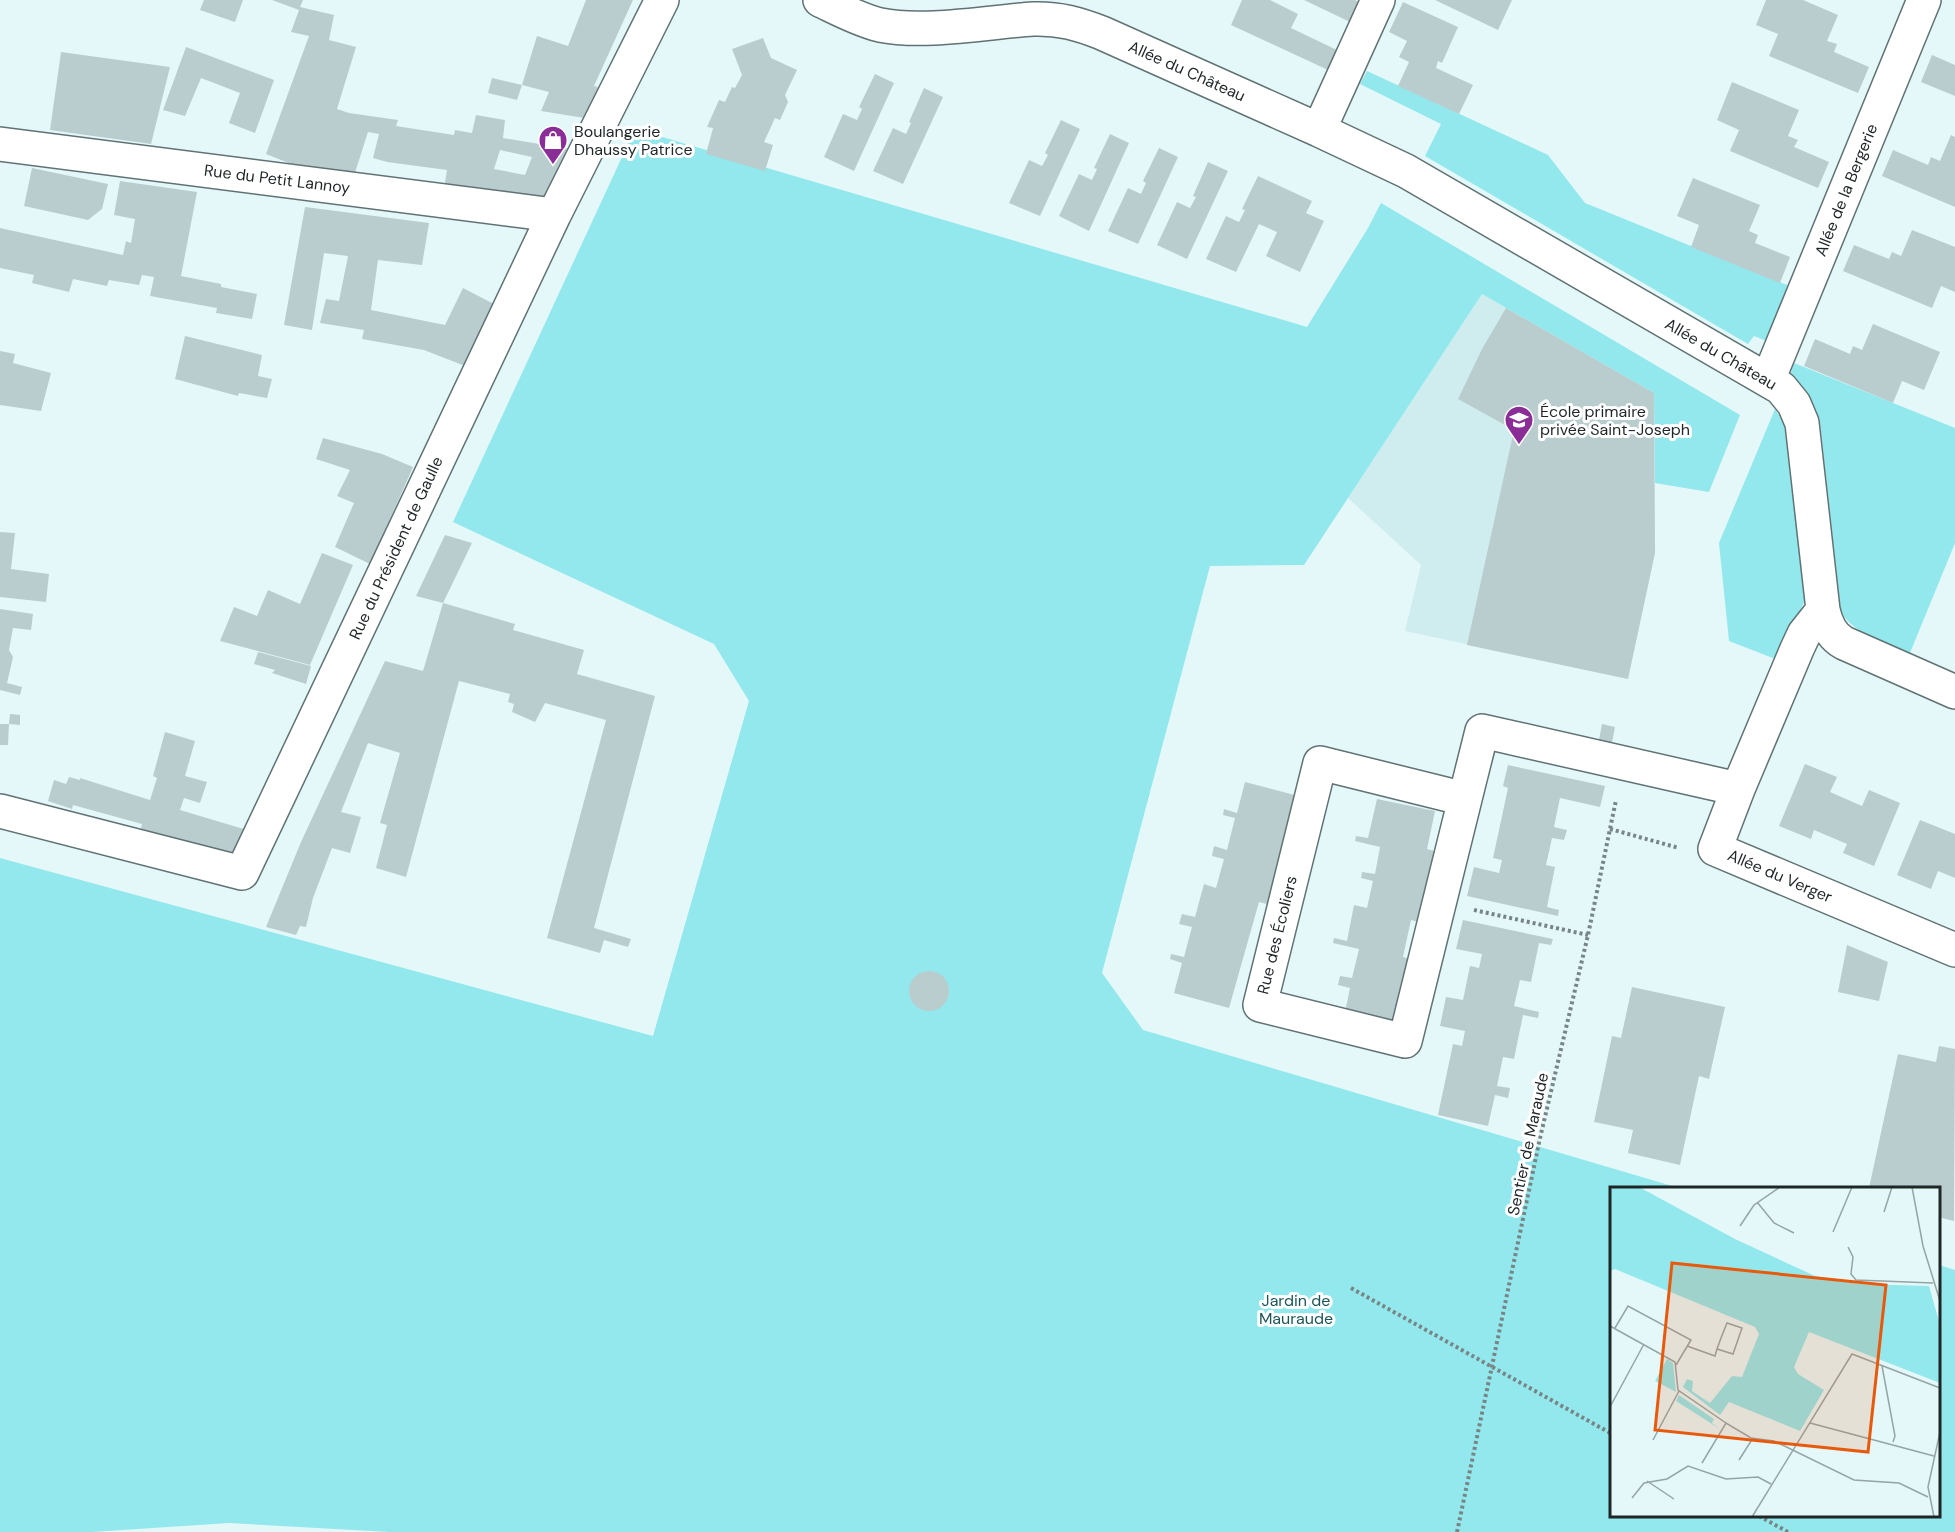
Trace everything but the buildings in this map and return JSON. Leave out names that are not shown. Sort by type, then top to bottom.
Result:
[{"type":"street","name":"Rue du Président de Gaulle","points":[[0,811],[242,873],[555,215],[662,0]]},
{"type":"street","name":"Allée du Château","points":[[820,0],[879,25],[905,28],[1055,9],[1072,22],[1102,33],[1406,171],[1768,380],[1788,395],[1802,423],[1822,610],[1828,626],[1838,639],[1955,692]]},
{"type":"street","points":[[1319,130],[1378,0]]},
{"type":"street","name":"Allée de la Bergerie","points":[[1768,380],[1924,0]]},
{"type":"street","name":"Rue du Petit Lannoy","points":[[0,144],[555,215]]},
{"type":"street","name":"Allée du Verger","points":[[1822,610],[1804,634],[1797,649],[1715,849],[1955,950]]},
{"type":"street","name":"Rue des Écoliers","points":[[1465,799],[1320,763],[1260,1005],[1405,1041],[1439,903],[1465,799],[1482,730],[1738,789]]},
{"type":"path","name":"Sentier de Maraude","points":[[1457,1532],[1540,1138],[1588,935],[1624,762]]},
{"type":"path","points":[[1610,830],[1694,852],[1715,849]]},
{"type":"path","points":[[1439,903],[1588,935]]},
{"type":"path","points":[[1351,1288],[1610,1433]]},
{"type":"path","points":[[1762,1517],[1788,1532]]},
{"type":"shaded area","name":"École primaire privée Saint-Joseph","points":[[1482,294],[1654,393],[1655,553],[1628,679],[1405,631],[1421,565],[1348,498]]},
{"type":"green space","points":[[1367,71],[1548,155],[1585,203],[1792,287],[1769,342],[1754,336],[1748,344],[1425,156],[1441,124],[1360,84]]},
{"type":"green space","name":"Jardin de Mauraude","points":[[635,129],[1307,327],[1381,203],[1740,415],[1709,492],[1655,483],[1654,393],[1482,294],[1304,565],[1210,566],[1102,973],[1143,1030],[1676,1187],[1610,1187],[1610,1517],[1940,1517],[1940,1265],[1955,1270],[1955,1532],[390,1532],[229,1523],[92,1532],[0,1532],[0,858],[653,1036],[749,701],[714,644],[453,522]]},
{"type":"green space","points":[[1794,363],[1955,428],[1955,543],[1910,653],[1881,642],[1854,627],[1841,612],[1820,422],[1808,397],[1789,377]]},
{"type":"green space","points":[[1775,409],[1784,424],[1805,600],[1778,660],[1729,641],[1719,543]]},
{"type":"place","name":"Boulangerie Dhaussy Patrice","points":[[553,166]]},
{"type":"place","name":"École primaire privée Saint-Joseph","points":[[1519,446]]}]
